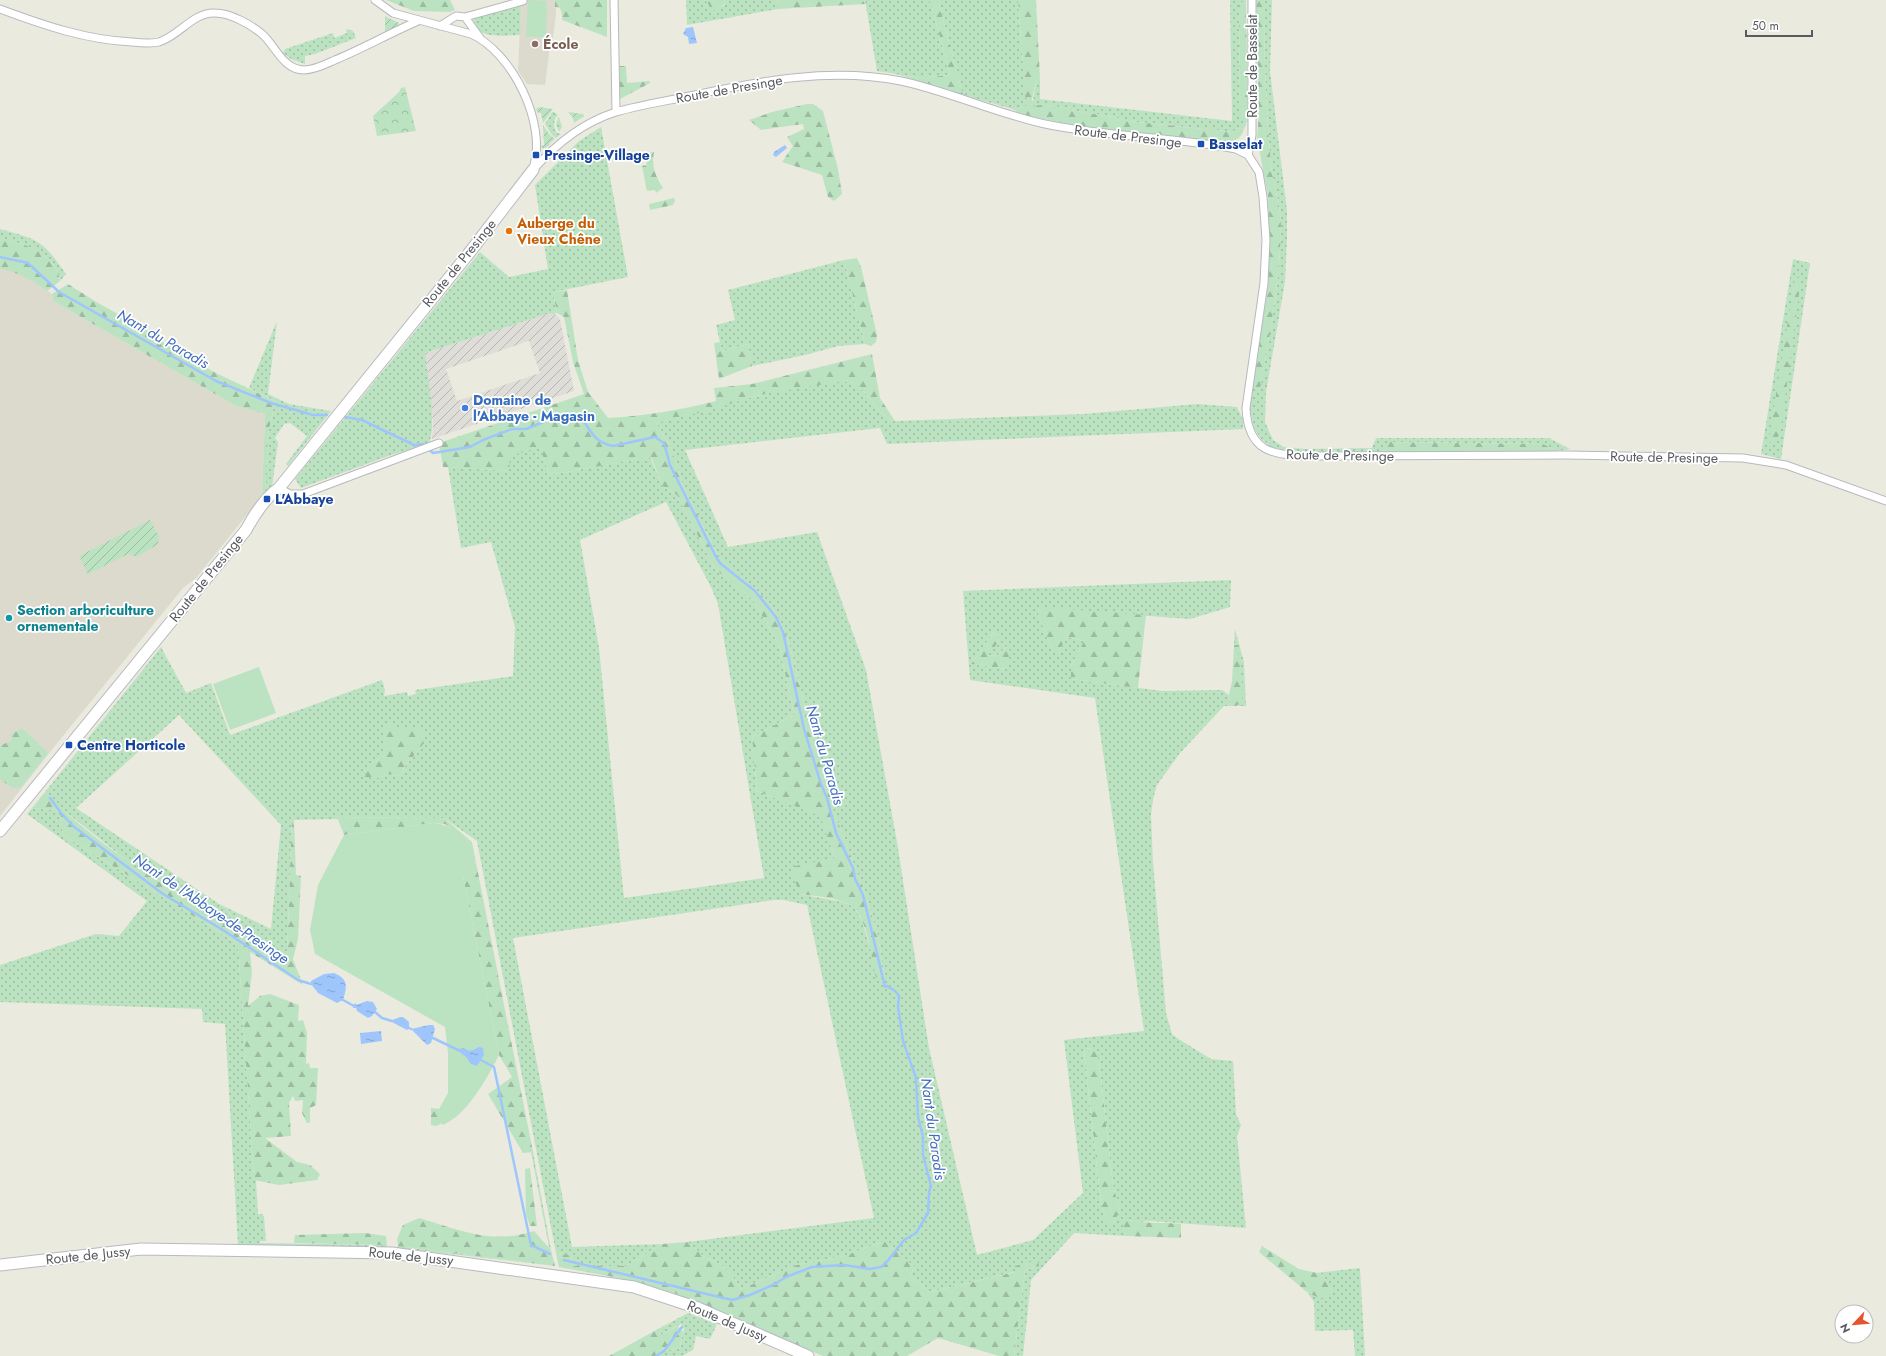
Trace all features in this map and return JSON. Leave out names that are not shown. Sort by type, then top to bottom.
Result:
[{"type":"street","points":[[375,0],[393,12],[418,21],[480,38]]},
{"type":"street","points":[[614,0],[616,112]]},
{"type":"street","name":"Route de Basselat","points":[[1248,155],[1252,135],[1252,0]]},
{"type":"street","points":[[440,26],[456,16],[466,17],[523,1]]},
{"type":"street","points":[[0,9],[73,33],[119,42],[150,43],[168,39],[201,16],[211,13],[220,13],[255,29],[264,35],[286,62],[302,70],[319,67],[418,21]]},
{"type":"street","points":[[466,17],[480,38],[497,53],[530,106],[536,126],[536,155],[533,170]]},
{"type":"street","name":"Route de Presinge","points":[[0,831],[246,530],[258,510],[273,492],[279,488],[470,251],[533,170],[578,131],[601,117],[616,112],[770,79],[821,76],[886,78],[929,89],[1010,116],[1035,122],[1104,133],[1236,149],[1248,155],[1259,172],[1266,240],[1264,283],[1246,414],[1254,437],[1259,445],[1272,453],[1286,456],[1566,456],[1743,458],[1786,464],[1886,501]]},
{"type":"street","points":[[279,488],[290,494],[303,494],[439,443]]},
{"type":"street","name":"Route de Jussy","points":[[0,1265],[141,1250],[392,1252],[634,1287],[698,1308],[808,1356]]},
{"type":"shaded area","name":"École","points":[[527,0],[555,0],[556,13],[545,85],[527,84],[518,71],[521,5],[527,3]]},
{"type":"shaded area","points":[[0,269],[12,271],[30,278],[52,294],[53,301],[236,406],[265,414],[262,496],[196,578],[183,588],[0,816]]},
{"type":"shaded area","points":[[554,313],[560,319],[574,391],[432,439],[433,424],[425,353]],"holes":[[[529,341],[540,373],[457,401],[446,369]]]},
{"type":"green space","points":[[386,0],[450,0],[455,10],[450,12],[414,11]]},
{"type":"green space","points":[[528,0],[547,1],[546,37],[526,37]]},
{"type":"green space","points":[[555,0],[607,0],[607,37],[562,20],[560,8],[555,7]]},
{"type":"green space","points":[[686,0],[705,0],[714,10],[725,5],[724,0],[777,0],[778,9],[687,25]]},
{"type":"green space","points":[[705,0],[724,0],[725,4],[714,11]]},
{"type":"green space","points":[[777,0],[865,0],[866,4],[778,9]]},
{"type":"green space","points":[[865,0],[930,0],[950,75],[921,78],[877,71]]},
{"type":"green space","points":[[930,0],[938,0],[963,95],[896,74],[921,78],[950,75]]},
{"type":"green space","points":[[938,0],[1018,0],[1023,65],[1023,93],[1033,101],[1036,81],[1040,79],[1040,99],[1232,121],[1230,0],[1246,0],[1246,2],[1239,2],[1240,118],[1248,119],[1244,129],[1237,128],[1233,132],[1128,121],[1115,117],[1050,105],[1033,106],[1031,104],[1016,110],[963,95]]},
{"type":"green space","points":[[1018,0],[1036,0],[1040,79],[1036,81],[1031,104],[1033,106],[1054,106],[1115,117],[1128,121],[1233,132],[1237,128],[1244,129],[1242,135],[1234,141],[1228,142],[1174,138],[1068,124],[1015,113],[1016,110],[1030,104],[1023,93],[1023,65]]},
{"type":"green space","points":[[1256,0],[1264,0],[1264,41],[1269,143],[1272,172],[1281,218],[1277,288],[1260,389],[1252,387],[1267,293],[1269,254],[1268,196],[1257,138],[1259,111]]},
{"type":"green space","points":[[1264,0],[1272,0],[1270,71],[1287,211],[1285,282],[1266,392],[1265,422],[1273,440],[1284,447],[1305,449],[1372,448],[1376,438],[1549,438],[1570,449],[1557,451],[1543,444],[1390,442],[1384,452],[1296,452],[1273,448],[1261,439],[1254,428],[1250,409],[1252,387],[1260,388],[1277,287],[1281,226],[1280,210],[1272,172],[1269,143],[1264,41]]},
{"type":"green space","points":[[1239,2],[1246,2],[1248,119],[1240,119]]},
{"type":"green space","points":[[521,5],[520,35],[491,35],[479,30],[475,25],[474,18]]},
{"type":"green space","points":[[385,16],[399,23],[398,26],[385,33]]},
{"type":"green space","points":[[346,29],[353,31],[356,38],[315,54],[305,56],[305,64],[291,59],[283,53],[285,49],[333,33],[334,38],[347,33]]},
{"type":"green space","points":[[619,66],[626,66],[627,83],[650,81],[650,83],[620,99]]},
{"type":"green space","points":[[405,87],[416,131],[377,136],[373,116],[399,92],[401,88]]},
{"type":"green space","points":[[813,104],[823,111],[838,169],[842,194],[834,201],[828,197],[822,175],[782,162],[793,146],[787,137],[804,129],[803,124],[761,130],[749,120],[772,112]]},
{"type":"green space","points":[[539,107],[553,109],[543,123],[541,113],[538,113],[536,109]]},
{"type":"green space","points":[[552,112],[558,115],[554,121],[554,126],[557,133],[561,134],[556,138],[552,135],[545,124]]},
{"type":"green space","points":[[568,112],[583,114],[584,116],[574,123],[573,118]]},
{"type":"green space","points":[[559,117],[562,127],[559,132],[556,124]]},
{"type":"green space","points":[[543,125],[549,134],[555,139],[544,149],[540,146],[544,145]]},
{"type":"green space","points":[[601,127],[628,277],[553,292],[557,313],[547,314],[425,353],[432,415],[431,437],[428,444],[391,455],[301,488],[295,479],[480,252],[509,277],[548,269],[535,185],[579,141]]},
{"type":"green space","points":[[654,152],[653,162],[655,171],[663,188],[656,193],[655,190],[647,191],[642,166],[647,165],[644,154]]},
{"type":"green space","points":[[674,198],[675,201],[673,205],[650,210],[649,204]]},
{"type":"green space","points":[[0,229],[24,236],[39,243],[51,254],[66,274],[60,281],[57,271],[45,256],[38,251],[20,243],[0,238]]},
{"type":"green space","points":[[0,238],[37,250],[52,262],[60,281],[47,291],[25,277],[0,269]]},
{"type":"green space","points":[[857,258],[861,267],[877,335],[876,342],[871,346],[865,344],[844,260]]},
{"type":"green space","points":[[1793,259],[1810,263],[1781,459],[1761,454]]},
{"type":"green space","points":[[844,260],[865,344],[838,346],[805,355],[752,366],[748,344],[722,351],[716,325],[735,320],[728,290]]},
{"type":"green space","points":[[1795,277],[1801,279],[1780,435],[1768,444]]},
{"type":"green space","points":[[68,284],[98,303],[145,329],[168,346],[216,373],[275,401],[268,434],[265,494],[262,496],[265,414],[236,406],[53,301],[52,294]]},
{"type":"green space","points":[[567,290],[578,360],[588,392],[608,418],[662,412],[716,401],[714,388],[752,384],[872,354],[880,398],[895,421],[881,412],[859,387],[852,383],[843,381],[759,395],[710,410],[656,423],[671,447],[685,491],[718,555],[730,569],[766,599],[772,607],[786,634],[795,663],[805,708],[818,747],[819,759],[833,797],[833,809],[866,896],[878,936],[885,979],[876,977],[865,929],[858,912],[853,907],[835,899],[799,894],[791,867],[835,858],[820,816],[757,791],[752,737],[794,715],[779,645],[753,600],[715,569],[677,495],[663,486],[651,457],[549,475],[540,447],[510,456],[509,471],[443,467],[439,443],[584,394],[573,362],[564,317],[557,313],[553,292]]},
{"type":"green space","points":[[277,321],[268,394],[289,404],[331,411],[288,466],[286,464],[307,436],[290,423],[284,424],[275,438],[278,442],[272,487],[265,494],[268,434],[275,401],[249,388]]},
{"type":"green space","points":[[720,342],[722,351],[748,344],[752,366],[719,379],[714,343]]},
{"type":"green space","points":[[843,381],[852,383],[865,393],[881,412],[895,421],[1084,414],[1197,404],[1237,407],[1243,420],[1243,429],[887,444],[880,428],[685,450],[728,547],[817,532],[866,670],[897,842],[929,1048],[977,1255],[1033,1240],[1083,1193],[1064,1040],[1144,1031],[1095,698],[970,680],[963,591],[1231,580],[1230,607],[1190,619],[1038,608],[1039,617],[1053,651],[1059,651],[1067,637],[1084,641],[1071,667],[1071,679],[1162,691],[1222,690],[1229,695],[1230,706],[1224,706],[1180,753],[1157,785],[1151,814],[1153,863],[1166,1013],[1172,1034],[1177,1038],[1211,1059],[1233,1061],[1236,1114],[1241,1125],[1237,1136],[1246,1228],[1150,1221],[1139,1222],[1128,1220],[1123,1230],[1127,1236],[1074,1233],[1031,1280],[1023,1356],[1014,1356],[1025,1270],[1039,1266],[930,1292],[910,1275],[915,1267],[884,1241],[844,1256],[797,1265],[741,1289],[730,1273],[720,1264],[705,1257],[687,1242],[874,1218],[807,905],[784,900],[774,900],[513,938],[572,1247],[662,1244],[626,1266],[572,1266],[571,1255],[556,1253],[477,841],[444,818],[337,817],[338,819],[294,820],[292,817],[287,956],[135,867],[57,805],[45,792],[161,647],[186,693],[211,683],[230,735],[382,680],[385,690],[384,696],[407,692],[408,696],[416,694],[415,690],[513,676],[515,627],[491,542],[461,548],[448,467],[509,471],[509,456],[540,446],[549,475],[650,457],[663,486],[677,495],[715,569],[753,600],[779,645],[794,715],[752,737],[757,791],[821,816],[835,859],[799,894],[843,902],[854,907],[862,920],[868,941],[885,978],[878,936],[866,896],[833,809],[833,797],[819,759],[818,747],[805,708],[795,663],[786,634],[772,607],[766,599],[730,569],[718,555],[685,491],[671,447],[656,423],[772,392],[819,383]],"holes":[[[666,502],[711,587],[718,604],[764,878],[624,898],[599,648],[580,540]],[[994,632],[1000,640],[987,655],[997,656],[1007,646],[1007,669],[971,664]],[[179,715],[281,825],[271,929],[219,904],[76,808]],[[424,743],[404,768],[401,776],[388,774],[378,778],[369,765],[384,756]],[[1091,1048],[1099,1061],[1113,1185],[1120,1211],[1113,1223],[1107,1223],[1101,1203],[1084,1052],[1086,1049]]]},
{"type":"green space","points":[[1390,442],[1543,444],[1557,451],[1384,452],[1385,445]]},
{"type":"green space","points":[[150,520],[159,537],[158,544],[137,557],[128,554],[88,574],[79,556]]},
{"type":"green space","points":[[1038,607],[1146,615],[1138,688],[1071,679],[1071,667],[1084,641],[1067,637],[1059,651],[1053,651],[1039,617]]},
{"type":"green space","points":[[1235,629],[1244,662],[1246,706],[1236,706],[1238,705],[1242,681],[1238,658],[1238,645],[1234,645]]},
{"type":"green space","points":[[994,632],[1000,640],[988,655],[997,656],[1007,646],[1010,647],[1007,669],[971,664]]},
{"type":"green space","points":[[1234,645],[1238,645],[1243,695],[1242,702],[1236,706],[1230,706],[1229,695],[1232,681]]},
{"type":"green space","points":[[259,667],[276,713],[230,730],[213,684]]},
{"type":"green space","points":[[385,723],[392,723],[396,727],[424,727],[424,743],[404,768],[401,776],[388,774],[378,778],[365,777],[369,765],[384,756]]},
{"type":"green space","points":[[22,728],[48,753],[21,787],[12,788],[0,779],[0,746],[12,740],[10,735]]},
{"type":"green space","points":[[45,792],[71,817],[99,840],[129,861],[160,882],[287,956],[292,817],[294,820],[296,875],[301,876],[298,939],[293,959],[303,985],[250,952],[252,973],[248,1006],[260,996],[270,994],[299,1005],[298,1021],[303,1020],[307,1033],[306,1064],[309,1063],[310,1068],[318,1068],[316,1105],[310,1108],[310,1123],[307,1123],[302,1113],[303,1100],[295,1101],[293,1096],[289,1103],[291,1136],[265,1138],[297,1162],[310,1165],[320,1174],[317,1180],[279,1185],[254,1180],[238,944],[63,835],[61,816],[56,810],[32,808]]},
{"type":"green space","points":[[32,808],[56,810],[61,816],[63,835],[238,944],[254,1179],[256,1180],[258,1214],[262,1214],[264,1217],[266,1241],[260,1241],[260,1243],[387,1245],[386,1247],[238,1245],[225,1024],[203,1022],[202,1009],[0,1002],[0,965],[96,934],[119,936],[147,901],[27,814]]},
{"type":"green space","points":[[337,817],[444,818],[472,842],[533,1152],[523,1153],[488,1094],[512,1077],[499,1055],[463,877],[476,864],[468,841],[445,824],[434,823],[344,835]]},
{"type":"green space","points":[[434,823],[452,828],[467,840],[473,852],[476,865],[463,877],[499,1055],[489,1074],[468,1105],[451,1121],[442,1125],[439,1109],[448,1093],[448,1053],[445,1027],[315,954],[310,930],[318,885],[344,835]]},
{"type":"green space","points":[[1091,1048],[1097,1054],[1099,1061],[1113,1185],[1120,1211],[1113,1223],[1110,1225],[1107,1223],[1101,1203],[1084,1052],[1086,1049]]},
{"type":"green space","points":[[431,1108],[439,1109],[442,1123],[436,1126],[431,1125]]},
{"type":"green space","points":[[531,1152],[533,1152],[551,1250],[549,1247]]},
{"type":"green space","points":[[530,1168],[537,1226],[530,1226],[526,1214],[525,1169]]},
{"type":"green space","points":[[419,1218],[462,1231],[490,1236],[504,1237],[534,1231],[551,1250],[555,1266],[398,1246],[397,1239],[403,1225]]},
{"type":"green space","points":[[1128,1220],[1181,1224],[1181,1238],[1127,1236],[1123,1230],[1124,1222]]},
{"type":"green space","points":[[365,1233],[386,1236],[387,1245],[294,1243],[295,1235]]},
{"type":"green space","points":[[884,1241],[915,1267],[910,1275],[930,1292],[1015,1272],[1015,1266],[1038,1260],[1039,1266],[1025,1270],[1014,1356],[999,1356],[938,1338],[907,1356],[823,1356],[674,1293],[619,1278],[559,1267],[556,1253],[571,1255],[572,1266],[626,1266],[662,1244],[687,1242],[705,1257],[720,1264],[730,1273],[741,1289],[797,1265],[844,1256]]},
{"type":"green space","points":[[398,1246],[555,1266],[398,1248]]},
{"type":"green space","points":[[1262,1246],[1299,1269],[1322,1274],[1333,1292],[1328,1299],[1317,1297],[1308,1293],[1259,1252]]},
{"type":"green space","points":[[1360,1268],[1365,1356],[1355,1356],[1353,1330],[1315,1331],[1314,1302],[1308,1293],[1317,1297],[1333,1292],[1322,1274],[1315,1273]]},
{"type":"green space","points":[[688,1313],[717,1324],[710,1339],[696,1336],[693,1350],[682,1356],[656,1356],[664,1351],[680,1348],[684,1328],[681,1324],[661,1335],[658,1329]]},
{"type":"green space","points":[[678,1326],[683,1332],[680,1348],[664,1351],[656,1356],[609,1356],[658,1329],[661,1335]]},
{"type":"water","points":[[693,27],[697,43],[689,44],[688,37],[683,34],[686,28]]},
{"type":"water","points":[[785,145],[787,148],[776,157],[773,155],[774,152]]},
{"type":"water","points":[[334,973],[339,975],[346,984],[343,1000],[337,1003],[318,993],[311,984],[311,981],[324,974]]},
{"type":"water","points":[[367,1001],[373,1002],[377,1009],[372,1016],[368,1018],[357,1011],[356,1008],[353,1008],[355,1003],[356,1005]]},
{"type":"water","points":[[403,1017],[409,1022],[409,1028],[407,1030],[390,1021]]},
{"type":"water","points":[[433,1025],[435,1029],[431,1043],[427,1045],[411,1029]]},
{"type":"water","points":[[381,1031],[382,1041],[361,1044],[360,1033]]},
{"type":"water","points":[[480,1047],[483,1048],[484,1055],[477,1066],[471,1064],[466,1057],[458,1051],[458,1049],[464,1048],[471,1051]]},
{"type":"waterway","name":"Nant du Paradis","points":[[0,257],[28,263],[59,292],[216,381],[271,403],[313,415],[327,415]]},
{"type":"waterway","name":"Nant du Paradis","points":[[345,417],[362,420],[414,445],[423,444],[433,453],[470,447],[483,440],[512,429],[526,429],[566,413],[574,414],[580,417],[597,439],[613,446],[655,437],[664,443],[670,465],[716,557],[720,563],[755,591],[776,617],[783,632],[804,729],[821,784],[827,798],[836,833],[853,868],[855,879],[863,895],[885,987],[887,986],[895,991],[899,996],[898,1007],[903,1041],[916,1078],[918,1117],[923,1137],[923,1155],[931,1186],[929,1192],[928,1213],[916,1233],[904,1240],[886,1263],[881,1267],[870,1269],[844,1265],[812,1267],[786,1277],[775,1284],[750,1295],[732,1300],[564,1260]]},
{"type":"waterway","name":"Nant de l'Abbaye-de-Presinge","points":[[50,798],[73,826],[163,894],[223,930],[298,980],[311,984]]},
{"type":"waterway","name":"Nant de l'Abbaye-de-Presinge","points":[[343,1000],[354,1006]]},
{"type":"waterway","name":"Nant de l'Abbaye-de-Presinge","points":[[375,1012],[382,1018],[392,1021]]},
{"type":"waterway","name":"Nant de l'Abbaye-de-Presinge","points":[[433,1038],[458,1050]]},
{"type":"waterway","name":"Nant de l'Abbaye-de-Presinge","points":[[481,1060],[494,1067],[531,1245],[550,1254]]},
{"type":"waterway","name":"Nant du Paradis","points":[[656,1356],[664,1351],[682,1327]]},
{"type":"place","name":"École","points":[[535,44]]},
{"type":"place","name":"Basselat","points":[[1201,144]]},
{"type":"place","name":"Presinge-Village","points":[[536,155]]},
{"type":"place","name":"Auberge du Vieux Chêne","points":[[509,231]]},
{"type":"place","name":"Domaine de l'Abbaye - Magasin","points":[[465,408]]},
{"type":"place","name":"L'Abbaye","points":[[267,499]]},
{"type":"place","name":"Section arboriculture ornementale","points":[[9,618]]},
{"type":"place","name":"Centre Horticole","points":[[69,745]]}]
